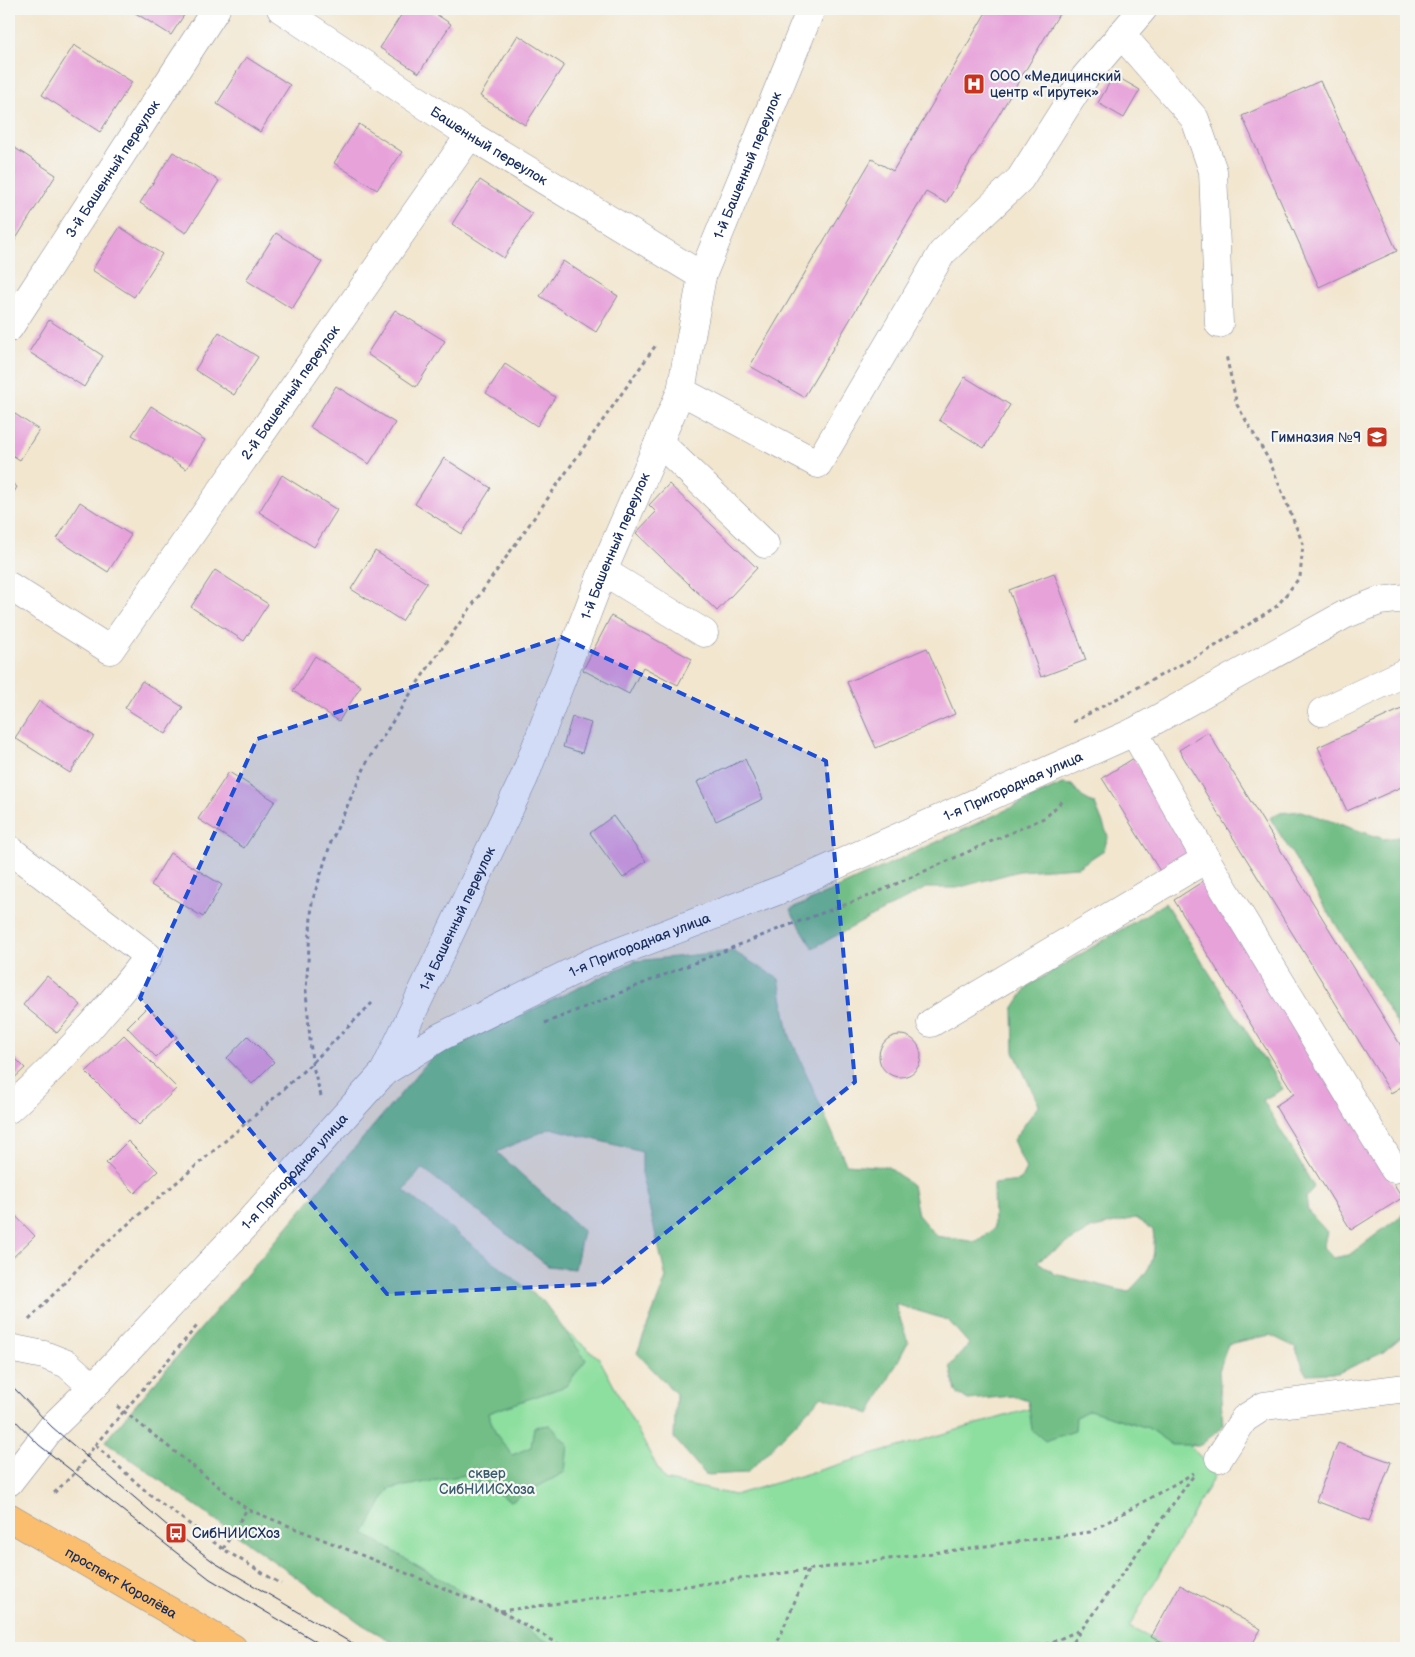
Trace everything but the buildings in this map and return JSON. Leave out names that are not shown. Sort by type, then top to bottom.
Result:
[{"type":"main road","name":"проспект Королёва","points":[[9,1517],[233,1648]]},
{"type":"street","name":"3-й Башенный переулок","points":[[9,328],[216,9]]},
{"type":"street","name":"Башенный переулок","points":[[281,9],[470,135],[702,276]]},
{"type":"street","name":"1-й Башенный переулок","points":[[384,1072],[524,778],[603,571],[681,391],[702,276],[811,9]]},
{"type":"street","points":[[681,391],[818,464],[942,253],[1020,179],[1085,77],[1143,9]]},
{"type":"street","points":[[1121,34],[1195,118],[1212,171],[1219,324]]},
{"type":"street","name":"2-й Башенный переулок","points":[[9,586],[110,650],[470,135]]},
{"type":"street","points":[[659,442],[765,544]]},
{"type":"street","points":[[603,571],[704,633]]},
{"type":"street","name":"1-я Пригородная улица","points":[[9,1482],[52,1427],[93,1387],[248,1223],[384,1072],[440,1037],[592,962],[785,888],[1134,732],[1344,614],[1379,601],[1406,598]]},
{"type":"street","points":[[1322,712],[1406,672]]},
{"type":"street","points":[[1134,732],[1206,860],[1394,1169]]},
{"type":"street","points":[[9,848],[148,956],[86,1032],[9,1109]]},
{"type":"street","points":[[931,1023],[1206,860]]},
{"type":"street","points":[[9,1348],[44,1356],[67,1364],[93,1387]]},
{"type":"street","points":[[1219,1458],[1244,1419],[1264,1406],[1406,1388]]},
{"type":"path","points":[[1072,723],[1228,638],[1277,606],[1300,577],[1302,544],[1270,462],[1237,405],[1219,324]]},
{"type":"path","points":[[330,1131],[312,1063],[306,991],[312,902],[331,842],[368,760],[416,685],[661,338]]},
{"type":"path","points":[[540,1025],[772,932],[869,896],[1046,817],[1070,793]]},
{"type":"path","points":[[28,1321],[86,1260],[312,1063],[372,1003]]},
{"type":"path","points":[[93,1387],[247,1509],[500,1611],[566,1648]]},
{"type":"path","points":[[54,1493],[75,1473],[95,1445],[149,1494],[223,1550],[281,1584]]},
{"type":"path","points":[[500,1611],[1090,1532],[1198,1470],[1079,1630],[1068,1648]]},
{"type":"path","points":[[223,1550],[247,1509]]},
{"type":"path","points":[[775,1648],[808,1569]]},
{"type":"path","points":[[1038,1648],[1079,1630]]},
{"type":"highlighted area","points":[[561,637],[826,761],[855,1082],[601,1284],[387,1294],[140,998],[257,739]]},
{"type":"green space","points":[[1062,784],[1072,785],[1082,797],[1095,804],[1108,836],[1104,850],[1078,867],[1019,871],[957,888],[926,888],[813,948],[790,910]]},
{"type":"green space","points":[[1301,811],[1384,839],[1406,836],[1406,1038],[1270,818],[1278,813]]},
{"type":"green space","points":[[1165,903],[1283,1089],[1263,1100],[1314,1187],[1306,1198],[1308,1211],[1327,1232],[1323,1247],[1333,1258],[1349,1255],[1406,1212],[1406,1333],[1382,1353],[1338,1373],[1306,1374],[1295,1347],[1270,1335],[1228,1344],[1219,1371],[1223,1426],[1201,1445],[1172,1445],[1148,1428],[1089,1410],[1076,1417],[1075,1431],[1045,1441],[1032,1430],[1028,1401],[1013,1396],[968,1400],[956,1392],[950,1366],[969,1344],[948,1320],[895,1304],[908,1342],[870,1414],[822,1396],[747,1473],[706,1475],[674,1438],[676,1394],[637,1353],[666,1278],[642,1177],[642,1152],[551,1128],[497,1152],[583,1231],[575,1269],[548,1266],[422,1168],[404,1191],[544,1302],[586,1360],[566,1386],[488,1413],[496,1434],[512,1455],[531,1447],[534,1427],[550,1425],[568,1445],[565,1472],[511,1501],[465,1475],[389,1489],[364,1534],[558,1648],[403,1648],[363,1625],[105,1441],[432,1057],[635,961],[733,951],[779,979],[789,1034],[846,1164],[888,1167],[912,1185],[918,1215],[936,1236],[977,1242],[994,1229],[993,1184],[1020,1181],[1026,1169],[1013,1140],[1039,1105],[1014,1052],[1013,1009],[1028,986]],"holes":[[[1135,1218],[1153,1230],[1153,1258],[1142,1278],[1128,1292],[1055,1274],[1037,1261],[1091,1229]]]},
{"type":"green space","name":"сквер СибНИИСХоза","points":[[499,1276],[599,1358],[664,1480],[734,1495],[1091,1391],[1186,1440],[1215,1475],[1129,1627],[1170,1648],[465,1648],[301,1471]]},
{"type":"tram line","points":[[9,1383],[52,1427],[176,1533],[215,1563],[360,1648]]},
{"type":"tram line","points":[[9,1414],[39,1445],[210,1579],[327,1648]]},
{"type":"place","name":"ООО «Медицинский центр «Гирутек»","points":[[974,84]]},
{"type":"place","name":"Гимназия №9","points":[[1377,437]]},
{"type":"place","name":"СибНИИСХоз","points":[[176,1533]]}]
